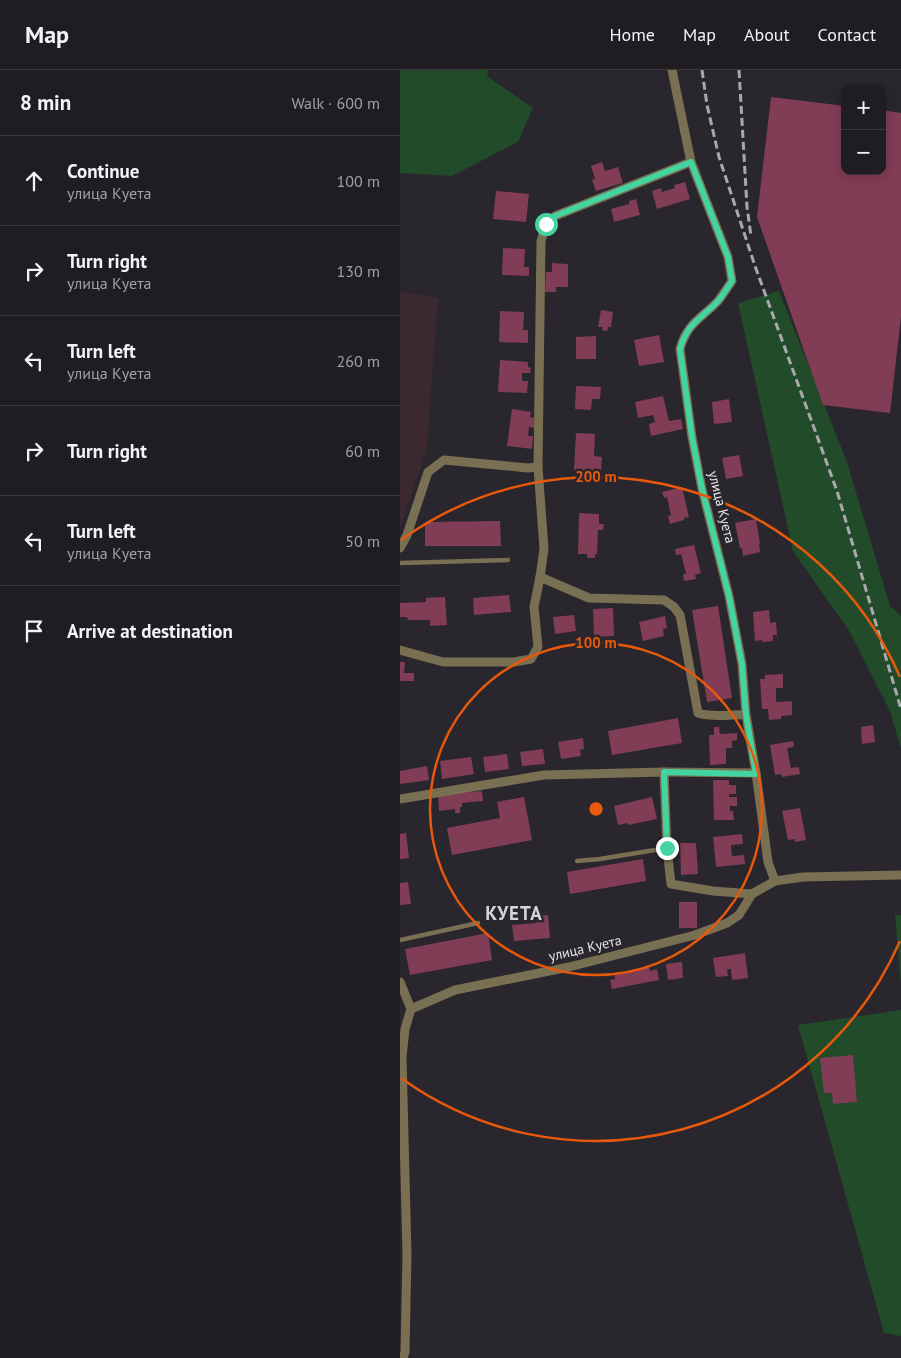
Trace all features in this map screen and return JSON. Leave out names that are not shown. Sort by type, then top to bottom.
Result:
[{"type":"street","name":"улица Куета","points":[[672,70],[691,162],[728,257],[732,281],[719,300],[688,329],[683,337],[680,349],[692,437],[702,489],[729,596],[740,654],[746,715],[768,862],[775,881]]},
{"type":"street","points":[[400,650],[443,662],[514,662],[531,659],[538,647],[534,607],[544,549],[538,467],[541,241],[546,224],[555,216],[691,162]]},
{"type":"street","points":[[400,548],[407,534],[428,472],[444,460],[528,468],[538,467]]},
{"type":"street","points":[[540,577],[589,598],[664,600],[674,607],[680,615],[698,713],[708,717],[730,714],[746,715]]},
{"type":"street","points":[[664,772],[667,848],[671,884],[713,891],[752,894]]},
{"type":"street","points":[[400,799],[544,775],[664,772],[756,774]]},
{"type":"street","name":"улица Куета","points":[[411,1008],[455,990],[569,967],[695,935],[727,923],[738,915],[752,894],[775,881],[803,877],[901,874]]},
{"type":"street","points":[[400,982],[411,1008],[405,1029],[401,1057],[407,1255],[405,1352],[403,1358]]},
{"type":"lane","points":[[400,563],[508,560]]},
{"type":"lane","points":[[577,861],[667,848]]},
{"type":"lane","points":[[400,940],[478,923]]},
{"type":"shaded area","points":[[400,291],[438,298],[427,449],[400,529]]},
{"type":"green space","points":[[400,70],[488,70],[487,76],[533,108],[518,142],[452,176],[400,173]]},
{"type":"green space","points":[[779,291],[847,462],[890,606],[901,616],[901,749],[890,711],[848,629],[793,551],[738,303]]},
{"type":"green space","points":[[895,915],[901,915],[901,984]]},
{"type":"green space","points":[[901,1010],[901,1336],[884,1333],[798,1025]]},
{"type":"building","points":[[771,97],[841,106],[841,175],[886,175],[886,111],[901,113],[901,317],[890,413],[823,405],[757,217]]},
{"type":"building","points":[[602,162],[605,171],[618,167],[623,183],[596,191],[592,180],[595,179],[591,166]]},
{"type":"building","points":[[685,182],[690,199],[657,209],[652,191],[661,188],[662,192],[675,188],[674,185]]},
{"type":"building","points":[[496,191],[529,194],[526,222],[493,219]]},
{"type":"building","points":[[636,199],[640,215],[614,222],[611,209],[629,204],[629,201]]},
{"type":"building","points":[[503,248],[525,249],[524,267],[529,267],[529,276],[502,275]]},
{"type":"building","points":[[552,263],[568,264],[568,287],[556,287],[556,292],[545,292],[546,272],[552,272]]},
{"type":"building","points":[[601,310],[613,312],[611,327],[608,327],[607,331],[602,330],[603,327],[598,327]]},
{"type":"building","points":[[500,311],[524,312],[523,330],[528,330],[528,343],[499,342]]},
{"type":"building","points":[[659,335],[664,362],[639,366],[634,340]]},
{"type":"building","points":[[596,336],[596,359],[576,359],[576,337]]},
{"type":"building","points":[[500,360],[528,362],[528,367],[531,368],[530,373],[522,373],[522,381],[528,381],[527,393],[498,392]]},
{"type":"building","points":[[576,386],[601,387],[600,399],[592,399],[591,410],[575,409]]},
{"type":"building","points":[[663,396],[669,421],[681,419],[683,429],[651,436],[649,424],[655,422],[653,415],[638,418],[635,402]]},
{"type":"building","points":[[729,399],[732,422],[714,424],[712,402]]},
{"type":"building","points":[[512,409],[531,412],[530,417],[535,418],[534,428],[529,427],[528,436],[533,436],[532,449],[507,446]]},
{"type":"building","points":[[576,433],[595,434],[594,456],[602,457],[601,471],[574,470]]},
{"type":"building","points":[[739,455],[743,476],[726,479],[722,458]]},
{"type":"building","points":[[682,487],[689,517],[670,524],[668,516],[671,515],[667,497],[664,498],[662,492]]},
{"type":"building","points":[[579,513],[599,514],[599,524],[604,524],[603,530],[598,530],[597,554],[595,554],[595,558],[587,558],[587,554],[578,554]]},
{"type":"building","points":[[756,519],[760,552],[743,556],[735,523]]},
{"type":"building","points":[[500,521],[501,546],[425,546],[425,522]]},
{"type":"building","points":[[694,545],[701,573],[695,575],[696,579],[684,581],[683,574],[686,574],[681,554],[676,555],[675,549]]},
{"type":"building","points":[[509,595],[511,612],[474,615],[473,598]]},
{"type":"building","points":[[445,597],[447,625],[430,626],[430,620],[408,620],[407,617],[400,617],[400,603],[426,602],[426,598]]},
{"type":"building","points":[[718,606],[732,698],[707,702],[692,610]]},
{"type":"building","points":[[613,608],[614,636],[594,637],[593,609]]},
{"type":"building","points":[[769,610],[770,623],[776,622],[777,635],[773,635],[773,641],[755,641],[753,612]]},
{"type":"building","points":[[574,615],[576,631],[555,634],[553,617]]},
{"type":"building","points":[[665,616],[667,628],[663,629],[664,636],[643,641],[639,622]]},
{"type":"building","points":[[400,662],[405,662],[404,673],[414,673],[414,681],[400,681]]},
{"type":"building","points":[[783,674],[783,688],[776,688],[776,702],[792,701],[792,715],[781,716],[781,719],[769,720],[768,709],[762,709],[760,679],[765,679],[765,675]]},
{"type":"building","points":[[678,718],[682,743],[612,755],[608,731]]},
{"type":"building","points":[[873,725],[875,742],[862,744],[861,727]]},
{"type":"building","points":[[714,727],[719,727],[720,734],[737,733],[737,740],[732,741],[732,748],[726,748],[726,764],[710,765],[709,735],[714,735]]},
{"type":"building","points":[[583,738],[584,749],[580,750],[581,756],[561,759],[558,742]]},
{"type":"building","points":[[793,741],[794,747],[787,748],[791,768],[799,767],[800,774],[782,777],[781,774],[775,775],[770,745]]},
{"type":"building","points":[[543,749],[545,764],[522,766],[520,752]]},
{"type":"building","points":[[507,754],[509,769],[485,772],[483,757]]},
{"type":"building","points":[[471,757],[474,774],[442,779],[440,761]]},
{"type":"building","points":[[427,766],[429,780],[400,784],[400,771]]},
{"type":"building","points":[[713,780],[729,780],[729,785],[736,785],[736,794],[729,794],[729,797],[737,797],[737,806],[730,806],[730,811],[733,811],[734,820],[714,820]]},
{"type":"building","points":[[482,791],[483,801],[462,803],[460,813],[455,813],[455,809],[439,811],[438,795]]},
{"type":"building","points":[[524,797],[532,840],[452,855],[447,828],[500,818],[497,802]]},
{"type":"building","points":[[652,797],[657,819],[628,825],[628,823],[618,825],[614,806]]},
{"type":"building","points":[[800,808],[806,840],[795,842],[795,839],[788,840],[782,811]]},
{"type":"building","points":[[406,833],[409,858],[400,859],[400,834]]},
{"type":"building","points":[[742,834],[743,844],[731,845],[732,856],[744,855],[745,864],[716,867],[713,837]]},
{"type":"building","points":[[680,843],[696,843],[698,874],[681,875]]},
{"type":"building","points":[[643,859],[646,881],[570,894],[567,872]]},
{"type":"building","points":[[408,882],[411,904],[400,905],[400,883]]},
{"type":"building","points":[[679,902],[697,902],[697,928],[679,928]]},
{"type":"building","points":[[548,915],[550,938],[514,941],[512,925],[537,923],[536,916]]},
{"type":"building","points":[[488,933],[492,960],[410,975],[405,949]]},
{"type":"building","points":[[745,953],[748,978],[732,980],[731,969],[727,969],[728,976],[716,977],[713,958]]},
{"type":"building","points":[[682,962],[683,978],[668,980],[666,964]]},
{"type":"building","points":[[649,967],[650,971],[657,969],[659,980],[612,989],[610,980],[615,979],[614,974]]},
{"type":"building","points":[[853,1055],[857,1102],[833,1104],[832,1093],[824,1093],[820,1058]]},
{"type":"railway","points":[[702,70],[707,105],[719,157],[755,266],[837,491],[901,709]]},
{"type":"railway","points":[[739,70],[747,207],[751,236]]},
{"type":"district","name":"КУЕТА","points":[[514,913]]},
{"type":"route","points":[[546,224],[555,216],[691,162],[728,257],[732,281],[719,300],[688,329],[683,337],[680,349],[692,437],[702,489],[729,596],[742,664],[746,715],[756,774],[664,772],[667,848]]}]
